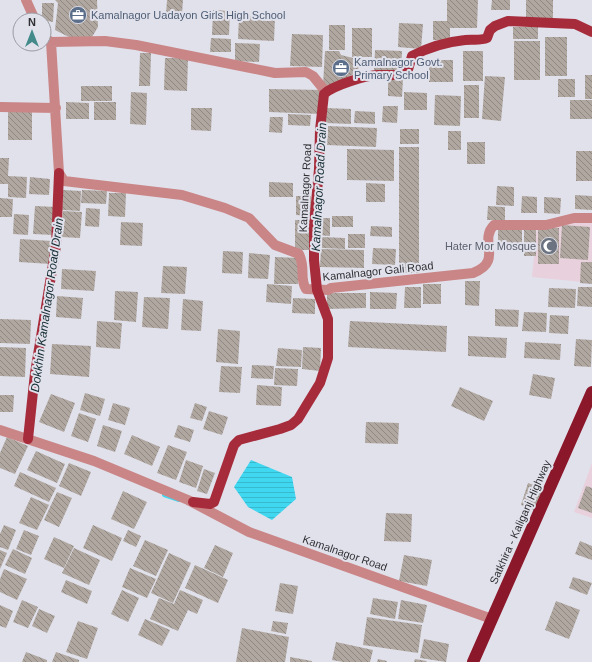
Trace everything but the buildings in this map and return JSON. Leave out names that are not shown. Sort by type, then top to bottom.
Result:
[{"type":"highway","name":"Satkhira - Kaliganj Highway","points":[[472,662],[592,392]]},
{"type":"main road","points":[[326,92],[330,89],[373,76],[402,75],[406,73],[412,56],[425,48],[458,41],[482,40],[487,38],[490,30],[501,23],[522,21],[575,24],[592,32]]},
{"type":"main road","name":"Kamalnagor Road","points":[[193,502],[210,504],[214,502],[234,445],[239,440],[291,425],[298,419],[320,383],[328,358],[329,332],[328,319],[317,290],[314,274],[314,226],[319,169],[320,130],[326,92]]},
{"type":"main road","points":[[28,439],[35,373],[56,246],[59,173]]},
{"type":"street","points":[[26,0],[31,12]]},
{"type":"street","points":[[52,40],[105,42],[136,45],[267,71],[306,72],[313,76],[326,92]]},
{"type":"street","points":[[49,52],[56,108],[59,173]]},
{"type":"street","points":[[0,107],[56,108]]},
{"type":"street","name":"Kamalnagor Gali Road","points":[[59,173],[64,182],[182,195],[225,208],[250,218],[275,246],[299,254],[303,263],[302,284],[306,289],[317,290],[473,273],[484,269],[489,261],[489,235],[494,225],[546,225],[574,218],[592,218]]},
{"type":"street","name":"Kamalnagor Road","points":[[0,430],[94,460],[193,502],[249,532],[492,619]]},
{"type":"shaded area","points":[[592,219],[592,283],[532,277],[537,226]]},
{"type":"shaded area","points":[[592,463],[592,518],[574,512]]},
{"type":"water","points":[[251,460],[292,477],[296,499],[272,520],[248,507],[234,487]]},
{"type":"waterway","name":"Kamalnagor Road Drain","points":[[164,495],[179,500]]},
{"type":"place","name":"Kamalnagor Uadayon Girls High School","points":[[78,15]]},
{"type":"place","name":"Kamalnagor Govt. Primary School","points":[[341,68]]},
{"type":"place","name":"Hater Mor Mosque","points":[[549,246]]},
{"type":"water label","name":"Dokkhin Kamalnagor Road Drain","points":[[47,305]]}]
